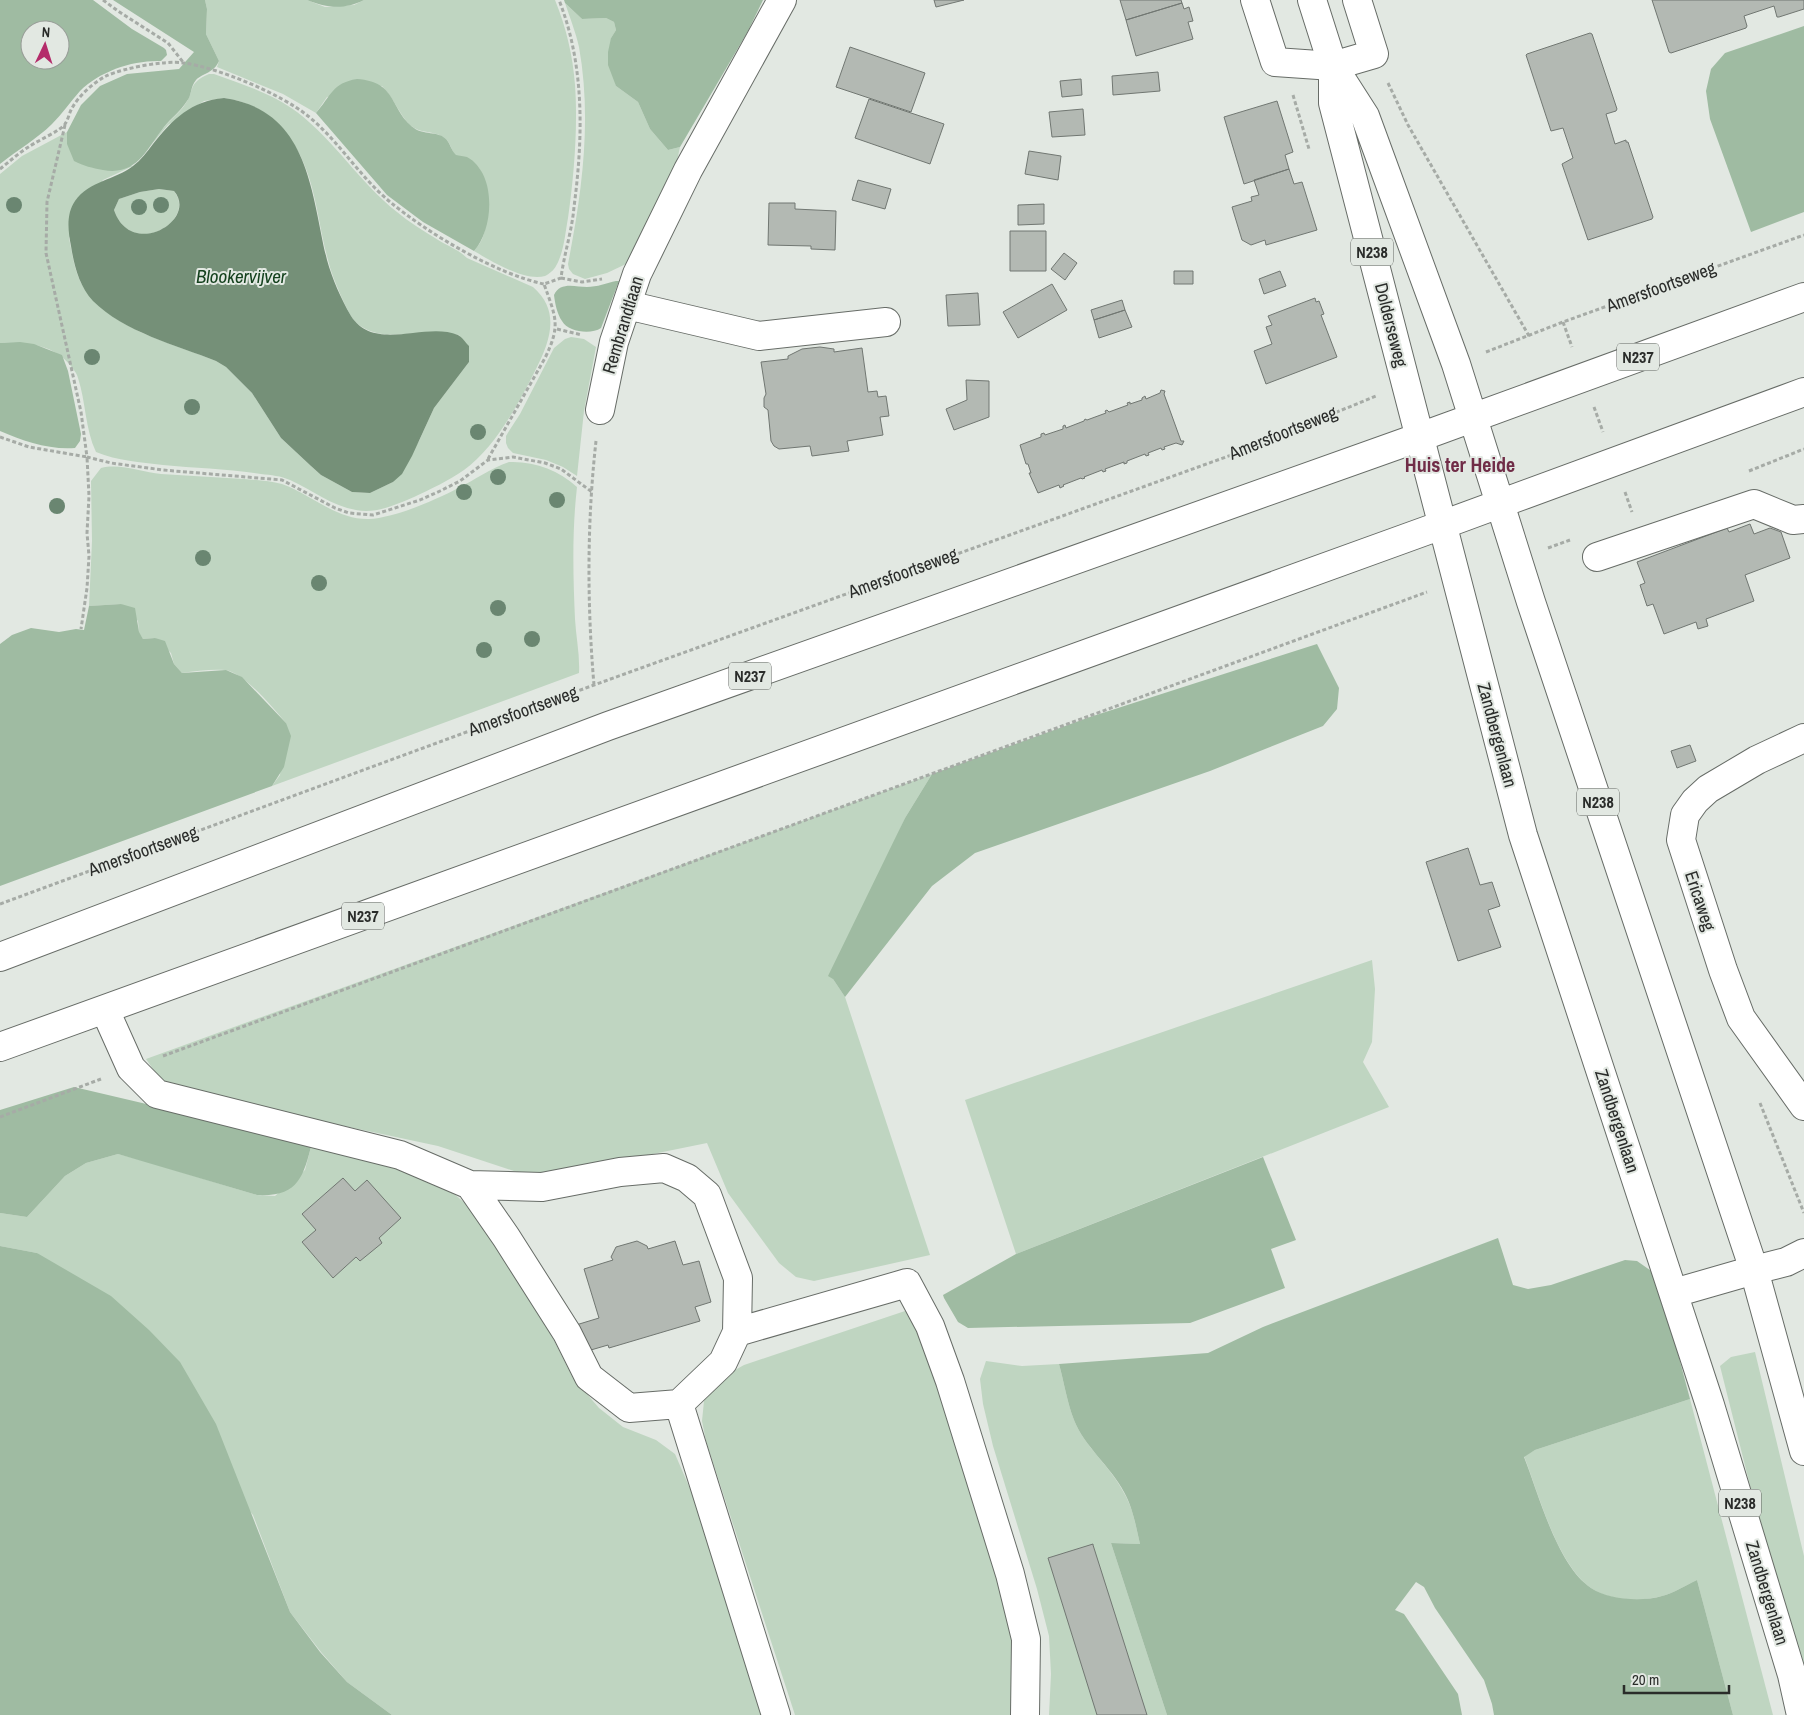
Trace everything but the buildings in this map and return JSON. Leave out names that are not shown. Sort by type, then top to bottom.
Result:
[{"type":"main road","name":"Rembrandtlaan","points":[[600,410],[614,342],[637,274],[688,170],[782,0]]},
{"type":"main road","points":[[1255,0],[1275,62],[1334,66],[1374,54],[1358,0]]},
{"type":"main road","name":"Dolderseweg","points":[[1312,0],[1334,66],[1365,116],[1456,364],[1473,418]]},
{"type":"main road","name":"Dolderseweg","points":[[1334,66],[1333,103],[1420,437]]},
{"type":"main road","name":"N237","points":[[0,957],[608,726],[1473,418],[1804,297]]},
{"type":"main road","points":[[626,306],[759,336],[886,322]]},
{"type":"main road","name":"N237","points":[[0,1047],[1614,463],[1804,392]]},
{"type":"main road","name":"N238","points":[[1473,418],[1754,1270],[1804,1451]]},
{"type":"main road","name":"N238","points":[[1420,437],[1442,525]]},
{"type":"main road","points":[[1597,557],[1754,504],[1793,520],[1804,520]]},
{"type":"main road","name":"Zandbergenlaan","points":[[1442,525],[1523,835],[1710,1405],[1789,1666],[1801,1715]]},
{"type":"main road","name":"Ericaweg","points":[[1804,738],[1757,760],[1708,789],[1695,801],[1685,815],[1681,840],[1740,1018],[1804,1106]]},
{"type":"main road","points":[[106,1010],[131,1068],[157,1094],[400,1155],[470,1185],[542,1187],[620,1172],[664,1168],[687,1178],[707,1196],[738,1278],[737,1332],[722,1362],[679,1404],[629,1408],[589,1377],[567,1333],[506,1237],[470,1185]]},
{"type":"main road","points":[[1674,1293],[1786,1262],[1804,1253]]},
{"type":"main road","points":[[737,1332],[907,1283],[930,1326],[943,1362],[1010,1574],[1026,1639],[1024,1715]]},
{"type":"main road","points":[[679,1404],[776,1715]]},
{"type":"path","points":[[103,0],[118,12],[168,43],[184,62]]},
{"type":"path","points":[[81,629],[89,556],[87,533],[89,496],[87,457],[81,412],[46,252],[47,202],[65,125],[72,108],[82,95],[105,77],[130,68],[184,62],[224,74],[289,102],[309,116],[388,200],[415,221],[476,257],[529,281],[544,284],[561,278],[574,208],[580,131],[579,84],[573,49],[559,0]]},
{"type":"path","points":[[1374,54],[1408,125],[1529,336]]},
{"type":"path","points":[[0,169],[29,146],[65,125]]},
{"type":"path","name":"Amersfoortseweg","points":[[1456,364],[1563,322],[1804,235]]},
{"type":"path","points":[[0,437],[29,447],[111,463],[163,470],[282,480],[335,508],[349,513],[372,515],[420,500],[440,491],[460,480],[488,460],[530,387],[553,342],[556,329],[555,318],[544,284]]},
{"type":"path","points":[[1563,322],[1634,517]]},
{"type":"path","name":"Amersfoortseweg","points":[[0,904],[594,685],[1237,453],[1406,384]]},
{"type":"path","points":[[594,685],[589,632],[589,545],[600,410]]},
{"type":"path","points":[[488,460],[513,457],[545,463],[561,469],[592,492]]},
{"type":"path","points":[[0,1116],[1456,581]]},
{"type":"path","points":[[1758,1098],[1804,1213]]},
{"type":"shaded area","points":[[0,0],[93,0],[132,29],[166,50],[167,55],[161,61],[139,62],[118,68],[107,72],[88,84],[59,116],[33,140],[0,164]]},
{"type":"shaded area","points":[[113,0],[205,0],[207,9],[206,34],[219,61],[211,71],[196,80],[185,105],[164,127],[146,152],[132,165],[115,171],[92,168],[74,161],[67,144],[67,132],[81,105],[100,86],[127,74],[179,69],[194,52]]},
{"type":"shaded area","points":[[205,0],[307,0],[325,7],[354,5],[364,0],[555,0],[571,52],[575,85],[576,135],[574,169],[563,249],[554,269],[545,276],[528,276],[508,270],[474,251],[481,241],[485,225],[485,189],[482,173],[473,162],[456,156],[445,138],[435,133],[418,130],[410,125],[382,86],[327,97],[316,113],[283,94],[217,67],[219,61],[206,34],[207,9]]},
{"type":"shaded area","points":[[307,0],[364,0],[336,7]]},
{"type":"shaded area","points":[[564,0],[763,0],[748,31],[680,147],[668,150],[650,129],[638,102],[616,86],[608,65],[611,38],[616,30],[614,22],[606,18],[582,19]]},
{"type":"shaded area","points":[[565,3],[582,19],[606,18],[614,22],[616,30],[611,38],[616,86],[638,102],[650,129],[668,150],[680,147],[677,161],[626,264],[607,273],[585,279],[573,274],[568,264],[584,156],[585,102],[579,47]]},
{"type":"shaded area","points":[[1804,26],[1804,212],[1751,232],[1710,119],[1706,91],[1711,69],[1725,53]]},
{"type":"shaded area","points":[[209,74],[214,74],[257,90],[288,106],[311,123],[371,188],[406,219],[467,258],[533,287],[542,296],[550,316],[550,326],[549,337],[541,358],[514,410],[496,437],[475,461],[458,474],[400,503],[378,510],[363,511],[339,505],[290,480],[280,477],[129,461],[113,457],[96,452],[92,443],[83,396],[75,371],[70,365],[55,353],[38,346],[0,343],[0,174],[22,156],[67,132],[67,144],[133,166],[103,180],[69,238],[79,278],[92,299],[123,323],[160,340],[216,361],[226,367],[252,393],[281,438],[321,475],[352,492],[370,493],[393,482],[419,441],[434,408],[469,362],[469,350],[459,335],[436,332],[380,334],[362,327],[355,321],[349,313],[335,283],[313,190],[301,157],[292,141],[280,126],[261,111],[240,101],[224,98],[204,101],[168,125],[146,150],[184,106],[194,84]]},
{"type":"shaded area","points":[[357,79],[380,85],[406,121],[414,128],[443,137],[456,155],[467,157],[477,165],[484,175],[488,188],[488,216],[486,229],[474,251],[423,222],[387,195],[316,113],[337,87]]},
{"type":"shaded area","points":[[159,189],[174,191],[179,202],[177,214],[170,223],[159,230],[147,234],[134,232],[122,225],[114,210],[119,199],[140,192]]},
{"type":"shaded area","points":[[619,281],[601,328],[586,332],[574,330],[565,325],[558,312],[554,295],[560,288],[564,286],[591,287]]},
{"type":"shaded area","points":[[571,337],[584,339],[596,347],[584,411],[577,476],[563,467],[546,460],[513,453],[506,443],[506,436],[520,414],[554,348],[565,339]]},
{"type":"shaded area","points":[[20,342],[34,344],[62,355],[68,371],[81,434],[80,441],[75,448],[56,448],[36,444],[0,431],[0,343]]},
{"type":"shaded area","points":[[509,462],[528,463],[546,468],[554,471],[577,487],[573,570],[579,673],[272,786],[280,775],[286,723],[250,684],[241,677],[225,670],[182,673],[174,664],[171,653],[155,638],[143,639],[139,633],[138,621],[121,604],[89,606],[92,541],[91,481],[101,468],[123,467],[161,474],[277,483],[293,488],[335,511],[357,518],[369,519],[402,512],[427,503]]},
{"type":"shaded area","points":[[121,604],[135,608],[139,632],[143,639],[155,638],[165,641],[174,664],[182,673],[226,670],[242,677],[286,723],[291,736],[284,767],[272,786],[0,886],[0,644],[12,635],[31,628],[59,632],[76,629],[84,630],[89,606]]},
{"type":"shaded area","points":[[1317,644],[1339,688],[1337,709],[1323,726],[1210,771],[975,853],[932,886],[845,997],[833,979],[828,976],[905,818],[932,774],[1090,717]]},
{"type":"shaded area","points":[[932,774],[905,818],[833,979],[845,997],[930,1255],[814,1281],[796,1277],[779,1263],[728,1193],[707,1143],[535,1178],[438,1146],[162,1087],[146,1059]]},
{"type":"shaded area","points":[[1372,960],[1375,989],[1372,1042],[1363,1062],[1389,1107],[1016,1254],[965,1100]]},
{"type":"shaded area","points":[[74,1087],[312,1143],[301,1175],[290,1189],[282,1193],[257,1195],[118,1154],[86,1163],[65,1176],[27,1217],[0,1213],[0,1110]]},
{"type":"shaded area","points":[[312,1143],[436,1179],[477,1213],[514,1261],[573,1378],[599,1408],[623,1427],[656,1440],[675,1454],[691,1491],[762,1715],[392,1715],[347,1682],[290,1612],[253,1515],[37,1253],[0,1246],[0,1213],[27,1217],[65,1176],[86,1163],[118,1154],[257,1195],[275,1196],[305,1170]]},
{"type":"shaded area","points":[[1263,1157],[1296,1240],[1271,1249],[1285,1288],[1190,1323],[968,1328],[958,1322],[944,1298],[943,1295],[1016,1254]]},
{"type":"shaded area","points":[[1498,1238],[1513,1285],[1528,1289],[1551,1285],[1625,1260],[1637,1261],[1657,1275],[1690,1399],[1535,1450],[1524,1457],[1550,1528],[1559,1546],[1568,1563],[1591,1588],[1616,1597],[1645,1599],[1666,1595],[1697,1580],[1733,1715],[1494,1715],[1484,1680],[1435,1608],[1424,1587],[1416,1582],[1395,1610],[1404,1614],[1458,1694],[1462,1715],[1167,1715],[1111,1543],[1140,1544],[1132,1511],[1119,1483],[1078,1430],[1069,1406],[1059,1364],[1208,1353],[1263,1327]]},
{"type":"shaded area","points":[[0,1246],[37,1253],[111,1296],[149,1330],[180,1362],[216,1424],[290,1612],[320,1652],[347,1682],[392,1715],[0,1715]]},
{"type":"shaded area","points":[[908,1310],[918,1321],[998,1566],[1011,1630],[1016,1715],[795,1715],[706,1441],[702,1421],[704,1401],[712,1383],[744,1365]]},
{"type":"shaded area","points":[[1755,1352],[1804,1556],[1804,1700],[1720,1366],[1731,1357]]},
{"type":"shaded area","points":[[986,1361],[1022,1366],[1059,1364],[1069,1406],[1078,1430],[1119,1483],[1132,1511],[1140,1544],[1111,1543],[1167,1715],[1049,1715],[1051,1674],[1049,1636],[1037,1589],[993,1446],[983,1404],[980,1379]]},
{"type":"shaded area","points":[[1690,1399],[1773,1715],[1733,1715],[1697,1580],[1666,1595],[1635,1600],[1607,1596],[1591,1588],[1579,1577],[1568,1563],[1550,1528],[1524,1456],[1535,1450]]},
{"type":"water","name":"Blookervijver","points":[[224,98],[252,106],[274,119],[290,137],[302,159],[310,183],[331,274],[347,309],[361,327],[373,333],[387,335],[431,331],[445,332],[458,335],[469,346],[469,362],[434,408],[402,474],[393,482],[370,493],[352,492],[321,475],[281,438],[252,393],[226,367],[216,361],[151,337],[120,321],[93,301],[84,289],[78,275],[69,229],[70,211],[75,201],[87,189],[126,171],[136,164],[176,119],[192,107]],"holes":[[[159,189],[174,191],[179,202],[178,213],[170,223],[160,230],[147,234],[134,232],[122,225],[114,210],[119,199],[140,192]]]},
{"type":"district","name":"Huis ter Heide","points":[[1460,465]]}]
